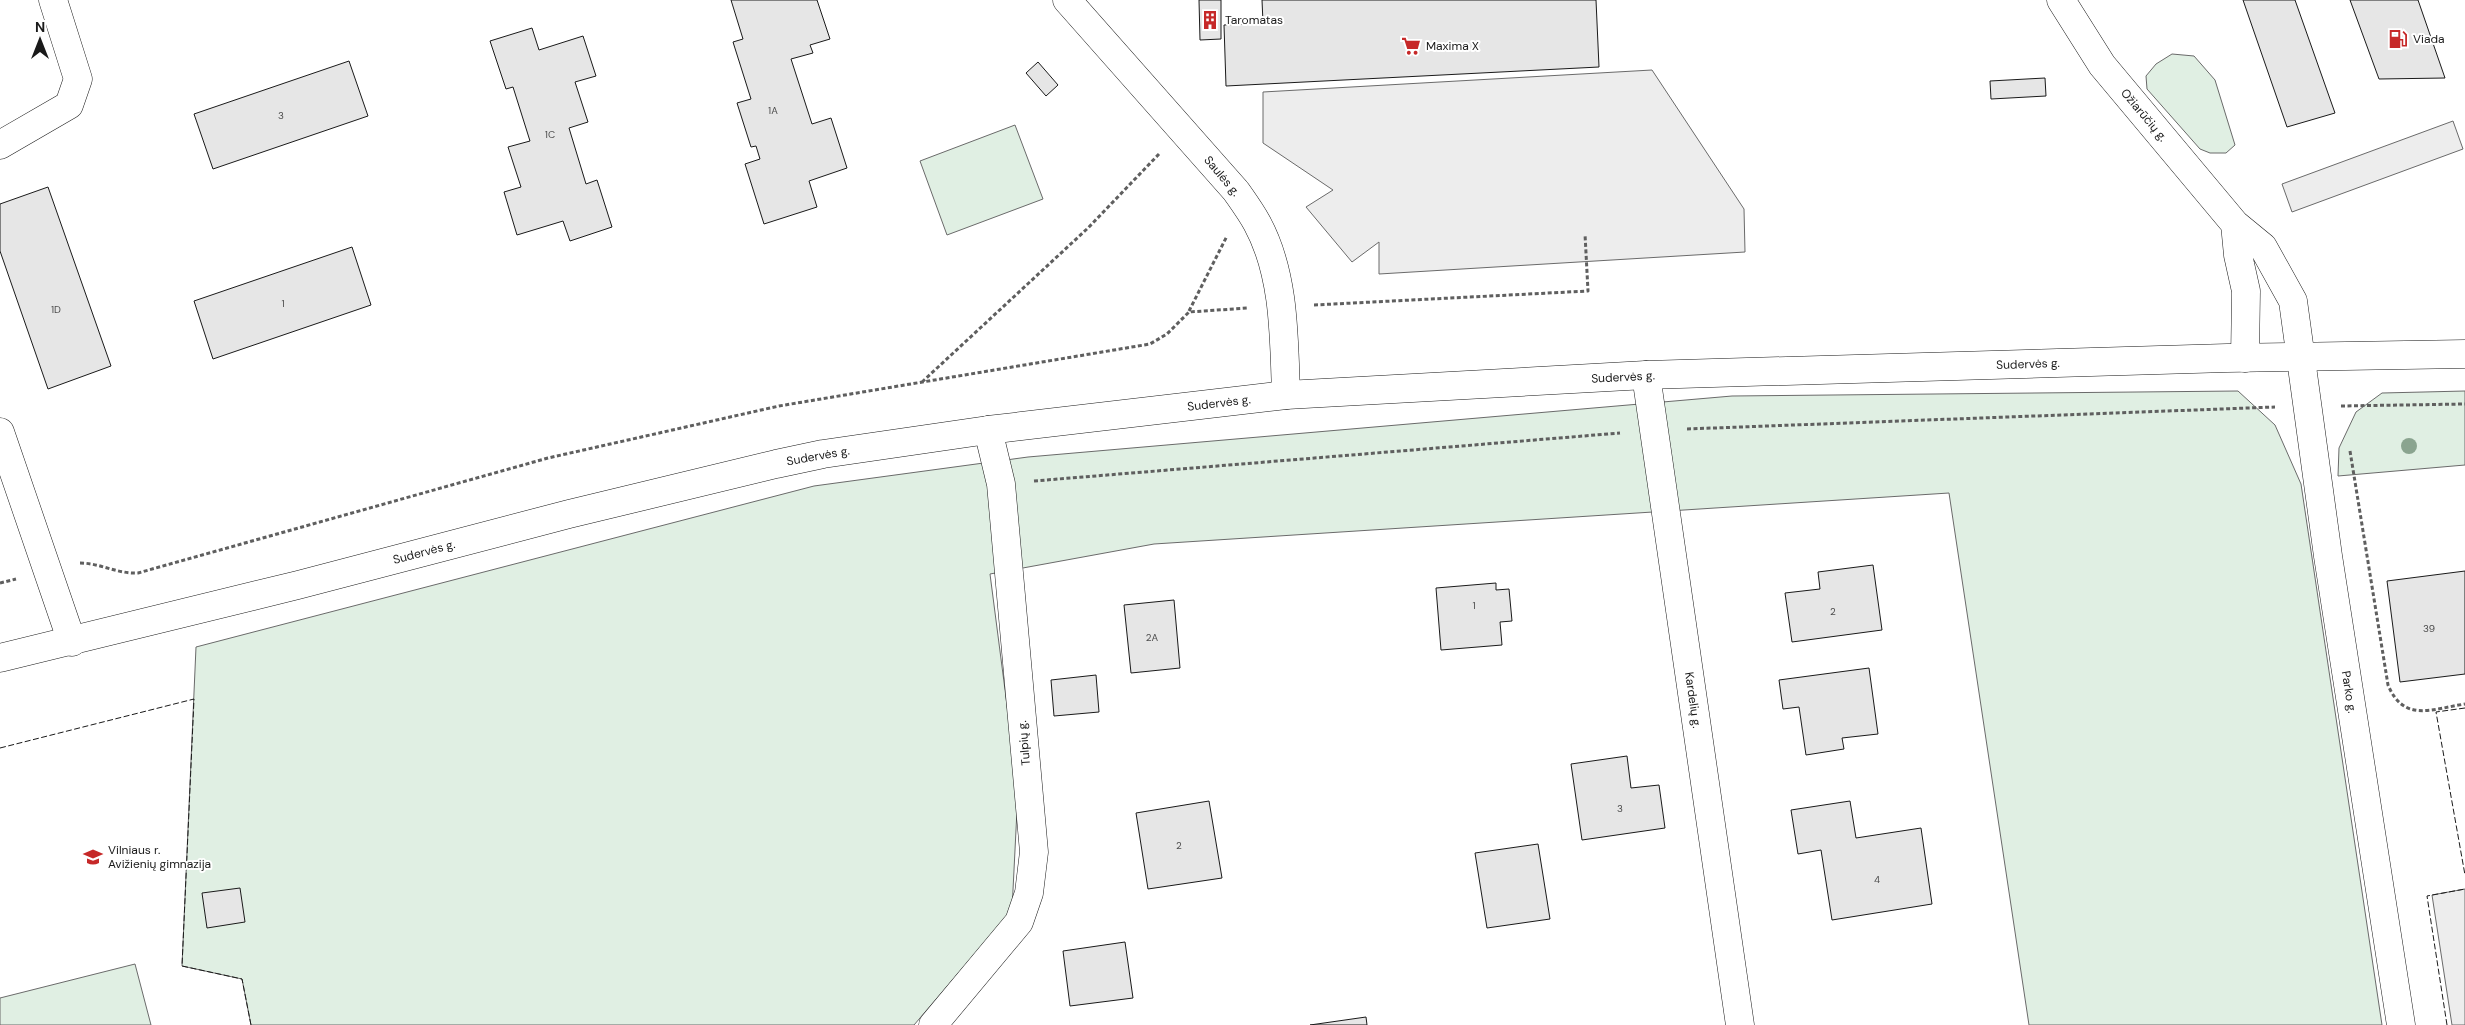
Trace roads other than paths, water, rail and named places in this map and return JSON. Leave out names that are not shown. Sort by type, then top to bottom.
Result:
[{"type":"street","points":[[0,145],[69,105],[78,79],[53,0]]},
{"type":"street","name":"Saulės g.","points":[[1067,0],[1236,191],[1258,223],[1273,264],[1281,307],[1286,395]]},
{"type":"street","name":"Ožiarūčių g.","points":[[2061,0],[2102,65],[2235,224],[2263,247],[2294,301],[2301,358]]},
{"type":"street","points":[[2235,224],[2238,255],[2246,291],[2246,358]]},
{"type":"street","name":"Sudervės g.","points":[[0,658],[72,642],[569,514],[776,464],[823,454],[988,430],[1286,395],[1646,375],[2246,358],[2465,354]]},
{"type":"street","name":"Parko g.","points":[[2301,358],[2328,556],[2401,1025]]},
{"type":"street","name":"Kardelių g.","points":[[1646,375],[1740,1025]]},
{"type":"street","name":"Tulpių g.","points":[[933,1025],[1019,922],[1029,893],[1034,852],[1001,484],[988,430]]},
{"type":"street","points":[[0,432],[72,642]]},
{"type":"place","name":"Taromatas","points":[[1210,20]]},
{"type":"place","name":"Viada","points":[[2398,39]]},
{"type":"place","name":"Maxima X","points":[[1411,46]]},
{"type":"place","name":"Vilniaus r. Avižienių gimnazija","points":[[93,857]]}]
